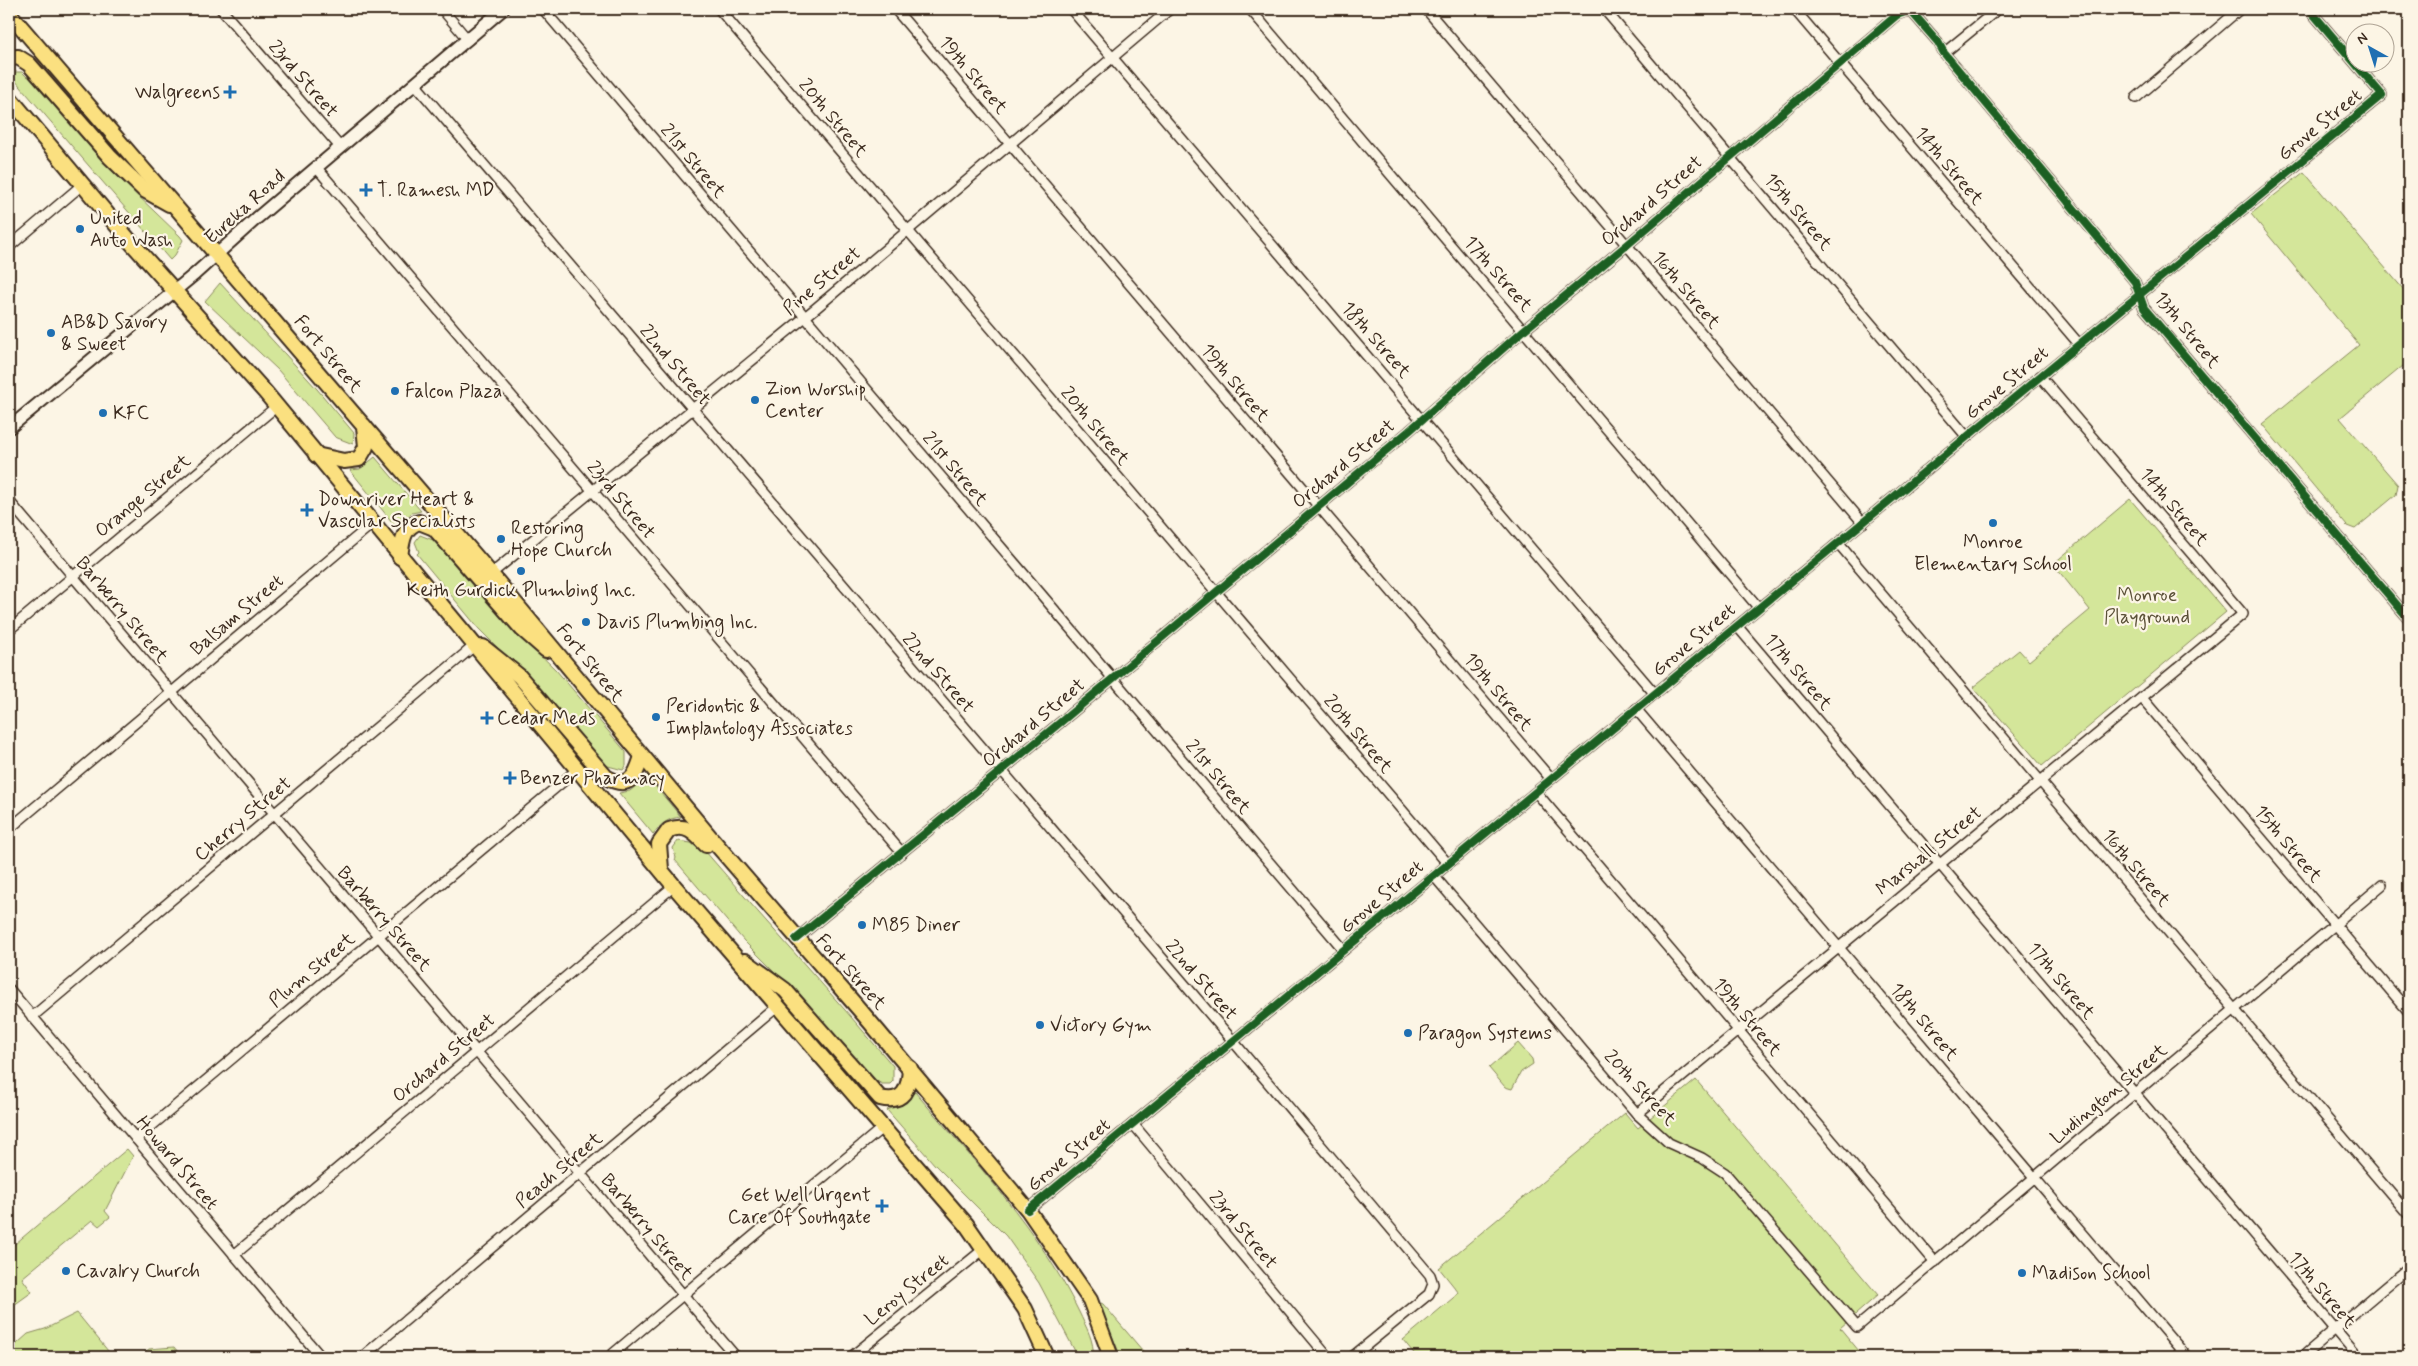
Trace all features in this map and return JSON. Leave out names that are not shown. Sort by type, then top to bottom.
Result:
[{"type":"main road","name":"Eureka Road","points":[[9,428],[216,256],[340,147],[503,9]]},
{"type":"main road","name":"Fort Street","points":[[9,13],[216,256],[267,312],[492,574],[796,940],[830,975],[910,1068],[1028,1210],[1090,1300],[1111,1355]]},
{"type":"main road","points":[[9,58],[18,57],[29,64],[110,157],[144,190],[176,208]]},
{"type":"main road","points":[[9,96],[82,185],[277,406],[372,524],[674,886],[966,1224],[1025,1308],[1048,1357]]},
{"type":"main road","points":[[316,455],[344,461],[359,459],[366,447],[364,426]]},
{"type":"main road","points":[[400,557],[402,541],[408,528],[419,522],[434,528],[522,629],[543,648],[564,661]]},
{"type":"main road","points":[[458,626],[518,676],[606,777],[621,783],[629,781],[637,772],[642,756]]},
{"type":"main road","points":[[661,870],[658,854],[659,844],[664,835],[676,828],[690,830],[796,950],[816,969],[830,975]]},
{"type":"main road","points":[[728,949],[785,990],[880,1098],[894,1100],[901,1096],[907,1088],[910,1068]]},
{"type":"street","name":"23rd Street","points":[[221,9],[340,147]]},
{"type":"street","points":[[442,9],[468,40]]},
{"type":"street","name":"21st Street","points":[[543,9],[1344,950]]},
{"type":"street","name":"20th Street","points":[[718,9],[1448,864]]},
{"type":"street","name":"19th Street","points":[[894,9],[1551,779]]},
{"type":"street","name":"18th Street","points":[[1071,9],[1655,694]]},
{"type":"street","name":"Pine Street","points":[[492,574],[804,317],[1170,9]]},
{"type":"street","name":"17th Street","points":[[1250,9],[1758,608]]},
{"type":"street","name":"16th Street","points":[[1426,9],[1862,523]]},
{"type":"street","name":"15th Street","points":[[1604,9],[1967,437]]},
{"type":"street","name":"14th Street","points":[[1794,9],[2079,344]]},
{"type":"street","points":[[1944,53],[1998,9]]},
{"type":"street","points":[[2136,98],[2240,9]]},
{"type":"street","name":"Grove Street","points":[[1028,1210],[2382,95],[2309,9]]},
{"type":"street","name":"Orchard Street","points":[[796,940],[1216,593],[1897,15],[1910,10]]},
{"type":"street","name":"13th Street","points":[[1910,10],[2135,282],[2144,308],[2409,619]]},
{"type":"street","name":"22nd Street","points":[[415,84],[1001,772],[1233,1041],[1430,1275],[1433,1284],[1429,1294],[1352,1357]]},
{"type":"street","name":"23rd Street","points":[[316,168],[902,853]]},
{"type":"street","points":[[9,247],[82,185]]},
{"type":"street","name":"14th Street","points":[[2040,376],[2243,614]]},
{"type":"street","name":"Orange Street","points":[[9,630],[277,406]]},
{"type":"street","name":"Barberry Street","points":[[9,500],[274,815],[478,1051],[736,1357]]},
{"type":"street","name":"Balsam Street","points":[[9,829],[372,524]]},
{"type":"street","name":"16th Street","points":[[1838,543],[2409,1215]]},
{"type":"street","name":"Marshall Street","points":[[1637,1114],[2243,614]]},
{"type":"street","name":"17th Street","points":[[1737,626],[2358,1357]]},
{"type":"street","name":"Cherry Street","points":[[32,1017],[474,646]]},
{"type":"street","name":"15th Street","points":[[2142,698],[2409,1012]]},
{"type":"street","name":"18th Street","points":[[1636,709],[2187,1357]]},
{"type":"street","name":"Plum Street","points":[[136,1139],[578,769]]},
{"type":"street","name":"19th Street","points":[[1536,792],[1934,1262]]},
{"type":"street","name":"20th Street","points":[[1434,876],[1637,1114],[1669,1143],[1714,1165],[1733,1181],[1856,1327]]},
{"type":"street","name":"Ludington Street","points":[[1856,1327],[2382,885]]},
{"type":"street","name":"Orchard Street","points":[[234,1255],[674,886]]},
{"type":"street","name":"Howard Street","points":[[9,989],[321,1357]]},
{"type":"street","name":"Peach Street","points":[[362,1357],[777,1007]]},
{"type":"street","name":"23rd Street","points":[[1133,1124],[1328,1357]]},
{"type":"street","points":[[609,1357],[882,1128]]},
{"type":"street","name":"Leroy Street","points":[[851,1357],[984,1249]]},
{"type":"street","points":[[2302,1357],[2409,1267]]},
{"type":"green space","points":[[15,72],[22,72],[27,77],[29,75],[106,165],[180,236],[183,240],[170,260],[14,79]]},
{"type":"green space","points":[[2304,172],[2409,296],[2409,361],[2340,418],[2398,485],[2396,495],[2355,529],[2347,526],[2262,424],[2359,345],[2251,214]]},
{"type":"green space","points":[[220,283],[317,389],[354,433],[353,444],[335,437],[278,370],[205,301]]},
{"type":"green space","points":[[375,457],[421,511],[412,513],[396,527],[350,470],[360,469]]},
{"type":"green space","name":"Monroe Playground","points":[[2130,499],[2226,612],[2042,766],[1973,687],[2019,650],[2029,661],[2090,610],[2053,564]]},
{"type":"green space","points":[[420,535],[438,542],[520,635],[556,670],[626,752],[626,766],[623,770],[608,766],[600,761],[522,672],[479,629],[417,554],[419,552],[415,542]]},
{"type":"green space","points":[[647,776],[681,817],[665,822],[653,834],[619,793],[630,791]]},
{"type":"green space","points":[[678,841],[691,843],[703,852],[705,851],[847,1012],[893,1066],[893,1081],[890,1084],[882,1084],[863,1073],[781,978],[744,941],[675,860],[673,848]]},
{"type":"green space","points":[[1518,1043],[1532,1059],[1533,1064],[1521,1072],[1512,1089],[1505,1087],[1489,1068]]},
{"type":"green space","points":[[1696,1080],[1878,1295],[1840,1328],[1864,1357],[1417,1357],[1403,1340],[1459,1293],[1439,1268],[1625,1113],[1638,1128]]},
{"type":"green space","points":[[915,1092],[1004,1197],[1045,1252],[1087,1329],[1093,1346],[1093,1357],[1080,1357],[1076,1353],[1039,1283],[1006,1236],[935,1165],[887,1110],[898,1106]]},
{"type":"green space","points":[[127,1149],[133,1156],[105,1211],[110,1217],[99,1226],[92,1220],[22,1278],[32,1292],[14,1305],[9,1300],[9,1249]]},
{"type":"green space","points":[[1101,1303],[1148,1357],[1121,1357],[1099,1305]]},
{"type":"green space","points":[[77,1313],[113,1357],[9,1357],[9,1351],[28,1334],[45,1329]]},
{"type":"green space","points":[[174,1347],[182,1357],[138,1357],[149,1349]]},
{"type":"cycle path","points":[[1028,1210],[2382,95],[2309,9]]},
{"type":"cycle path","points":[[796,939],[1062,721],[1409,431],[1524,330],[1627,245],[1897,15],[1910,10],[2135,282],[2144,308],[2409,619]]},
{"type":"place","name":"Walgreens","points":[[230,92]]},
{"type":"place","name":"T. Ramesh MD","points":[[366,190]]},
{"type":"place","name":"United Auto Wash","points":[[80,229]]},
{"type":"place","name":"AB&D Savory & Sweet","points":[[51,333]]},
{"type":"place","name":"Falcon Plaza","points":[[395,391]]},
{"type":"place","name":"Zion Worship Center","points":[[755,400]]},
{"type":"place","name":"KFC","points":[[103,413]]},
{"type":"place","name":"Downriver Heart & Vascular Specialists","points":[[307,510]]},
{"type":"place","name":"Monroe Elementary School","points":[[1993,523]]},
{"type":"place","name":"Restoring Hope Church","points":[[501,539]]},
{"type":"place","name":"Keith Gurdick Plumbing Inc.","points":[[521,571]]},
{"type":"place","name":"Davis Plumbing Inc.","points":[[586,622]]},
{"type":"place","name":"Peridontic & Implantology Associates","points":[[656,717]]},
{"type":"place","name":"Cedar Meds","points":[[487,718]]},
{"type":"place","name":"Benzer Pharmacy","points":[[510,778]]},
{"type":"place","name":"M85 Diner","points":[[862,925]]},
{"type":"place","name":"Victory Gym","points":[[1040,1025]]},
{"type":"place","name":"Paragon Systems","points":[[1408,1033]]},
{"type":"place","name":"Get Well Urgent Care Of Southgate","points":[[882,1206]]},
{"type":"place","name":"Cavalry Church","points":[[66,1271]]},
{"type":"place","name":"Madison School","points":[[2022,1273]]}]
